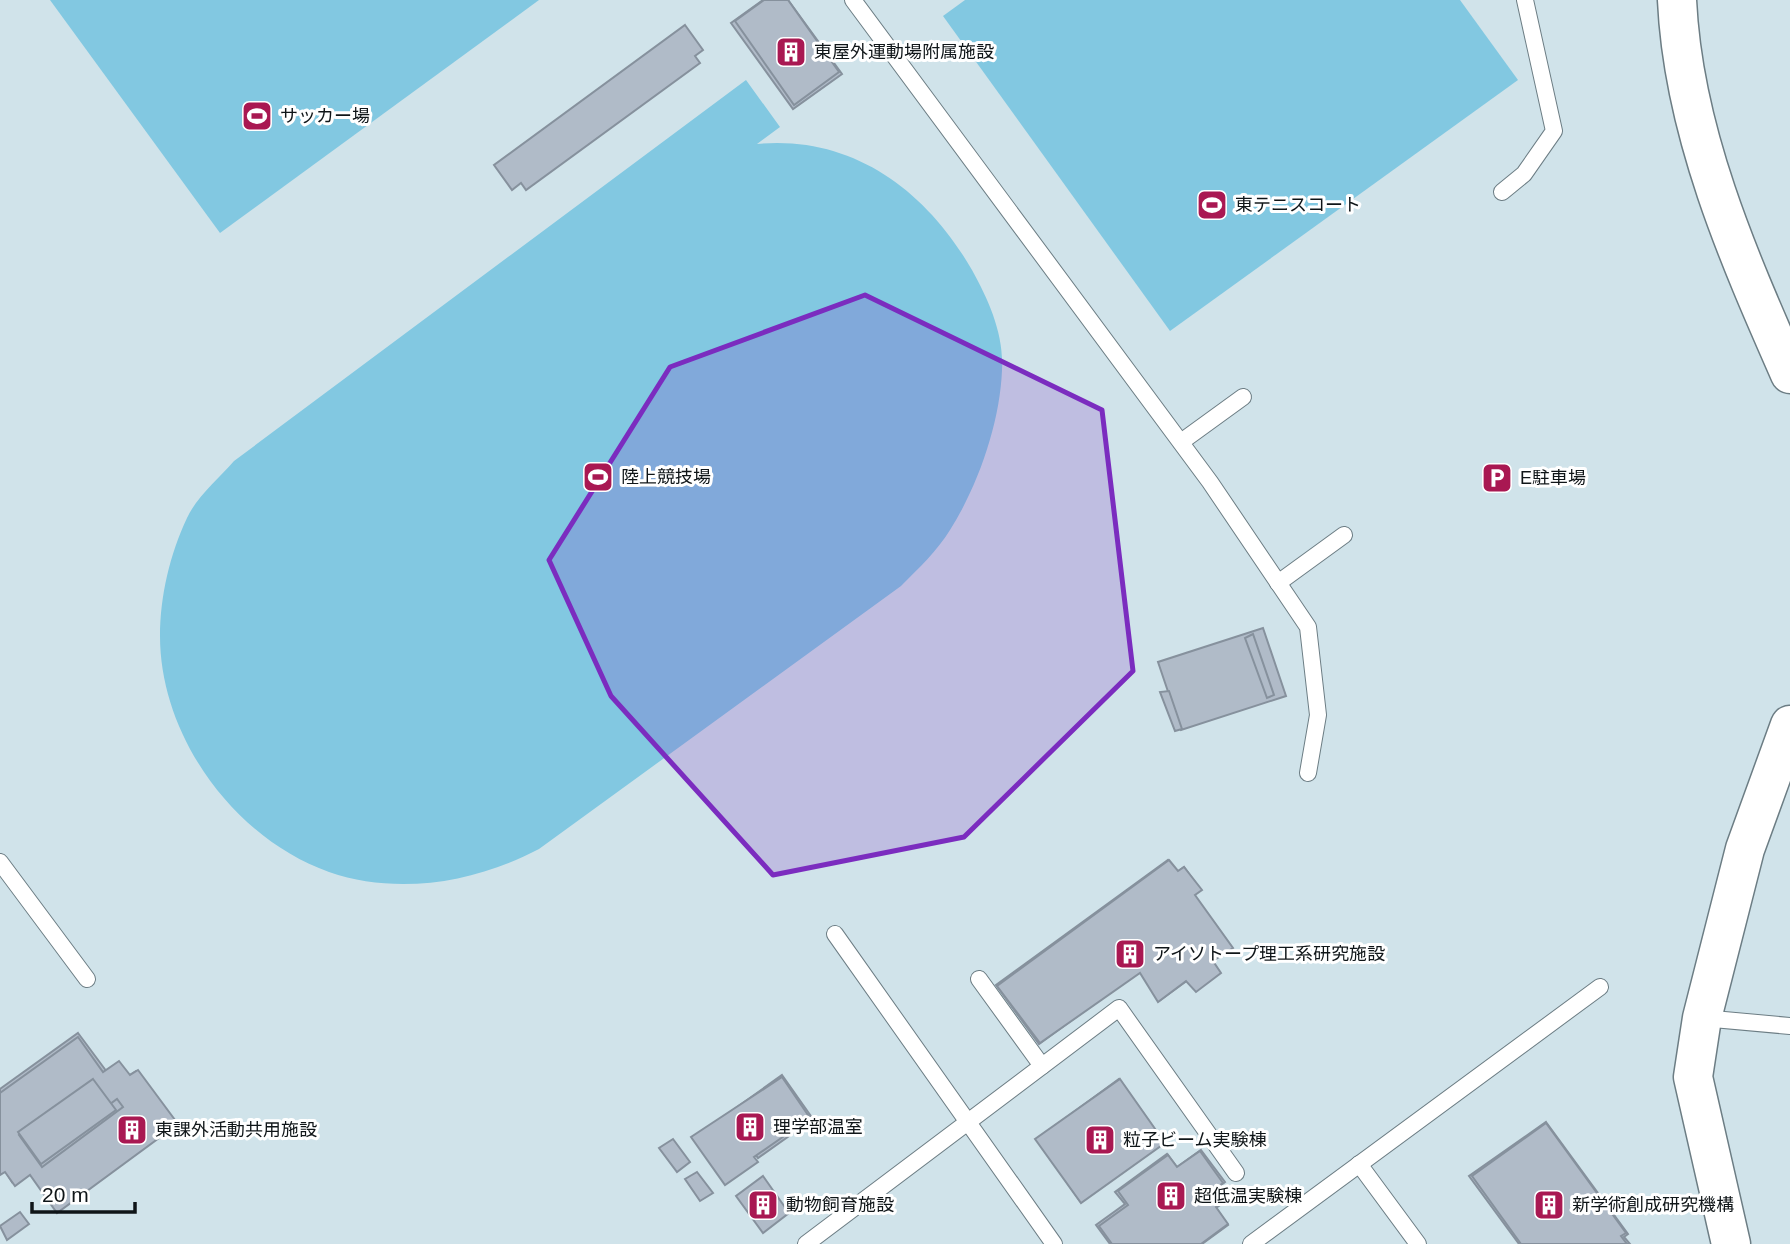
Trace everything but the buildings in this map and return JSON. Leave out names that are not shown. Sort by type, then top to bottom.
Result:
[{"type":"street","points":[[1677,0],[1690,110],[1727,221],[1790,374]]},
{"type":"street","points":[[1731,1244],[1693,1077],[1702,1018],[1745,849],[1790,724]]},
{"type":"lane","points":[[853,0],[1181,442],[1308,628],[1318,715],[1308,773]]},
{"type":"lane","points":[[1502,192],[1524,174],[1554,131],[1525,0]]},
{"type":"lane","points":[[1181,442],[1243,397]]},
{"type":"lane","points":[[1278,583],[1344,536]]},
{"type":"lane","points":[[0,862],[87,979]]},
{"type":"lane","points":[[835,934],[1054,1244]]},
{"type":"lane","points":[[979,979],[1042,1066]]},
{"type":"lane","points":[[1251,1244],[1600,987]]},
{"type":"lane","points":[[806,1244],[1119,1008],[1236,1172]]},
{"type":"lane","points":[[1702,1018],[1790,1026]]},
{"type":"lane","points":[[1359,1164],[1419,1244]]},
{"type":"highlighted area","points":[[865,295],[1102,410],[1133,671],[964,837],[773,875],[611,696],[549,560],[670,367]]},
{"type":"shaded area","name":"サッカー場","points":[[50,0],[539,0],[220,233]]},
{"type":"shaded area","name":"東テニスコート","points":[[965,0],[1460,0],[1518,80],[1170,331],[943,16]]},
{"type":"shaded area","name":"陸上競技場","points":[[746,80],[780,127],[757,144],[792,144],[824,149],[855,159],[883,174],[909,193],[932,215],[953,241],[978,282],[998,331],[1002,370],[997,411],[986,453],[960,513],[939,545],[901,586],[539,849],[489,870],[437,882],[410,884],[356,879],[329,872],[295,857],[263,835],[234,809],[209,780],[173,711],[163,674],[160,621],[171,561],[191,511],[234,461]]},
{"type":"place","name":"東屋外運動場附属施設","points":[[791,52]]},
{"type":"place","name":"サッカー場","points":[[257,116]]},
{"type":"place","name":"東テニスコート","points":[[1212,205]]},
{"type":"place","name":"陸上競技場","points":[[598,477]]},
{"type":"place","name":"E駐車場","points":[[1497,478]]},
{"type":"place","name":"アイソトープ理工系研究施設","points":[[1130,954]]},
{"type":"place","name":"理学部温室","points":[[750,1127]]},
{"type":"place","name":"東課外活動共用施設","points":[[132,1130]]},
{"type":"place","name":"粒子ビーム実験棟","points":[[1100,1140]]},
{"type":"place","name":"超低温実験棟","points":[[1171,1196]]},
{"type":"place","name":"動物飼育施設","points":[[763,1205]]},
{"type":"place","name":"新学術創成研究機構","points":[[1549,1205]]}]
